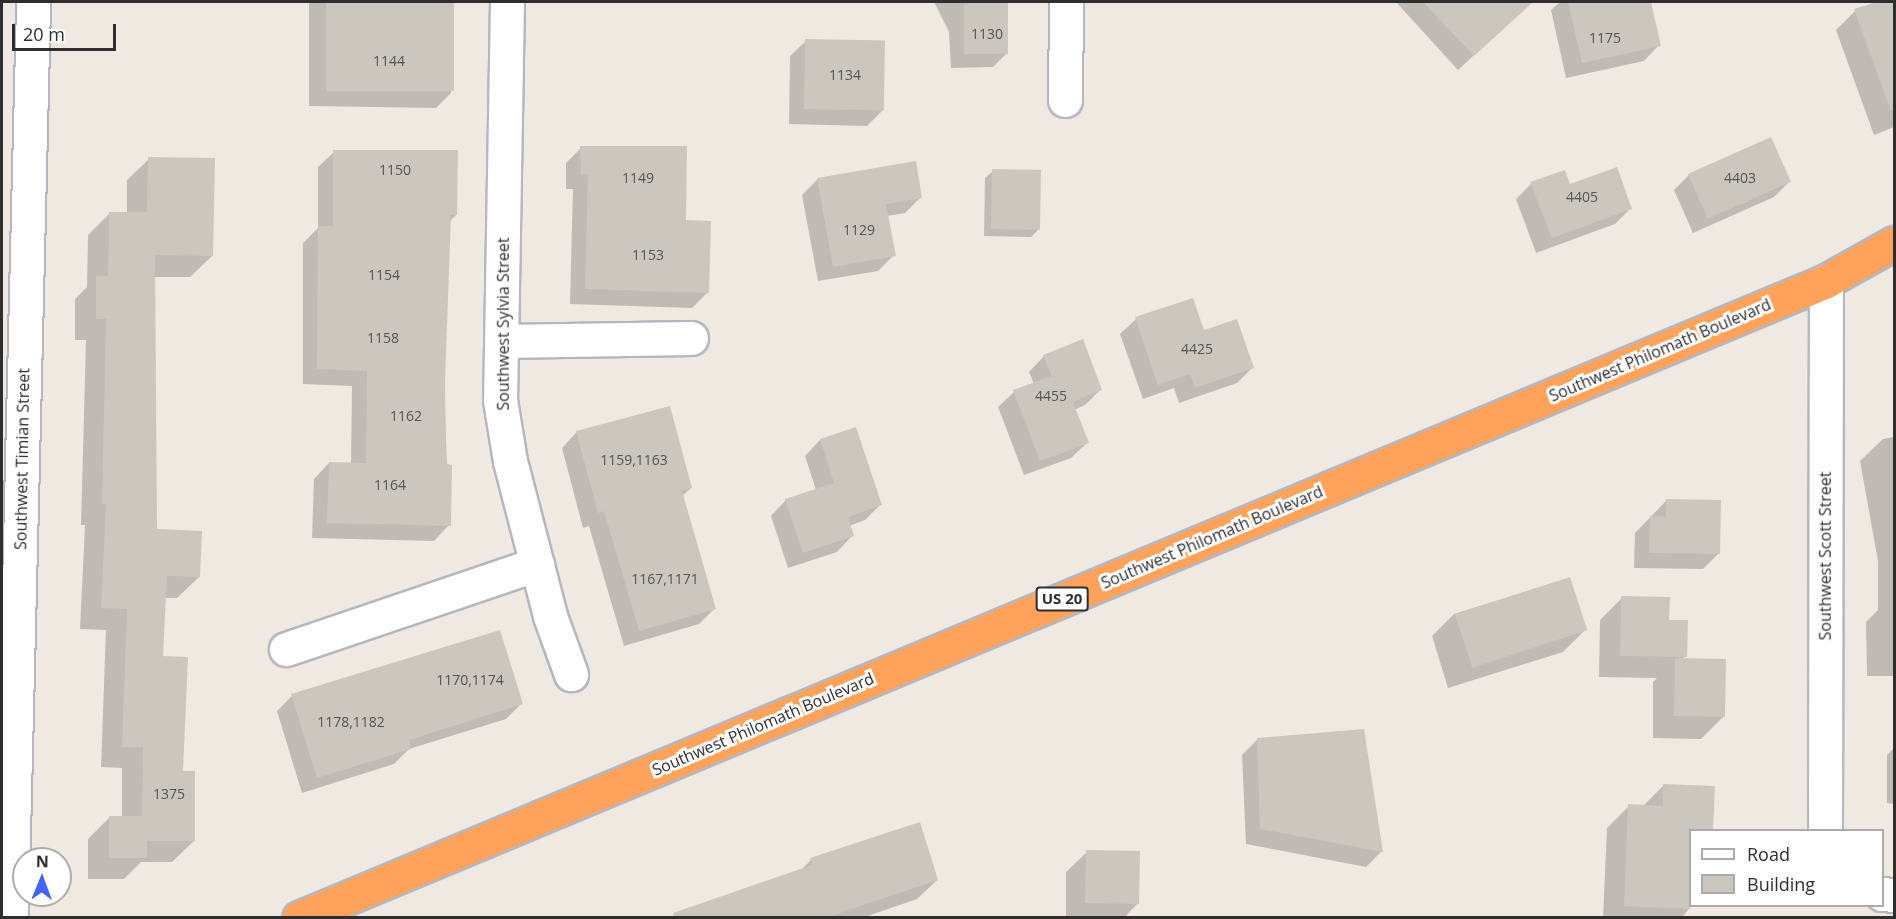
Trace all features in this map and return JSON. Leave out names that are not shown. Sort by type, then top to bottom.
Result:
[{"type":"highway","name":"Southwest Philomath Boulevard","points":[[299,918],[1826,281],[1894,243]]},
{"type":"highway","name":"Southwest Philomath Boulevard","points":[[1826,281],[1894,265]]},
{"type":"street","name":"Southwest Timian Street","points":[[11,918],[33,2]]},
{"type":"street","name":"Southwest Sylvia Street","points":[[507,2],[500,400],[510,461],[537,564],[571,674]]},
{"type":"street","points":[[1065,100],[1066,2]]},
{"type":"street","name":"Southwest Scott Street","points":[[1825,829],[1826,281]]},
{"type":"street","points":[[501,341],[691,338]]},
{"type":"street","points":[[286,649],[537,564]]},
{"type":"building","points":[[326,2],[454,2],[454,91],[326,91]]},
{"type":"building","points":[[964,2],[1008,2],[1008,54],[964,54]]},
{"type":"building","points":[[1423,2],[1533,2],[1474,56]]},
{"type":"building","points":[[1568,2],[1651,2],[1661,46],[1582,63]]},
{"type":"building","points":[[1877,2],[1894,2],[1894,110],[1891,111],[1854,9]]},
{"type":"building","points":[[805,39],[885,40],[884,110],[804,109]]},
{"type":"building","points":[[1771,137],[1791,182],[1708,219],[1688,174]]},
{"type":"building","points":[[580,146],[687,146],[686,220],[711,221],[709,293],[585,289],[588,175],[581,174]]},
{"type":"building","points":[[333,150],[458,150],[457,215],[451,215],[445,382],[446,464],[452,465],[451,526],[327,523],[329,462],[366,463],[367,371],[317,369],[318,226],[333,226]]},
{"type":"building","points":[[148,157],[215,158],[213,256],[155,255],[157,529],[202,531],[200,577],[167,576],[163,656],[188,657],[183,771],[195,771],[195,841],[147,841],[147,858],[109,858],[109,816],[142,816],[143,747],[122,747],[127,609],[101,608],[106,504],[102,504],[106,319],[96,319],[96,276],[108,276],[109,212],[147,212]]},
{"type":"building","points":[[916,161],[922,198],[886,204],[896,256],[833,267],[817,178]]},
{"type":"building","points":[[1617,167],[1632,209],[1552,238],[1530,182],[1565,170],[1570,184]]},
{"type":"building","points":[[992,169],[1041,170],[1040,230],[991,229]]},
{"type":"building","points":[[1193,298],[1204,330],[1237,319],[1254,368],[1195,388],[1190,374],[1158,385],[1135,317]]},
{"type":"building","points":[[1083,339],[1102,390],[1073,402],[1089,443],[1040,461],[1013,390],[1052,376],[1043,355]]},
{"type":"building","points":[[670,406],[692,488],[682,491],[716,609],[639,631],[604,511],[598,513],[576,431]]},
{"type":"building","points":[[856,427],[882,505],[848,517],[854,536],[803,553],[785,499],[834,483],[820,439]]},
{"type":"building","points":[[1666,499],[1721,500],[1720,554],[1649,553],[1650,516],[1666,517]]},
{"type":"building","points":[[1570,577],[1587,630],[1472,668],[1455,614]]},
{"type":"building","points":[[1621,596],[1670,597],[1669,620],[1688,620],[1687,657],[1620,656]]},
{"type":"building","points":[[500,630],[523,704],[409,740],[411,749],[317,778],[291,694]]},
{"type":"building","points":[[1675,658],[1726,659],[1725,717],[1674,716]]},
{"type":"building","points":[[1364,729],[1383,852],[1260,829],[1257,738]]},
{"type":"building","points":[[1663,784],[1715,786],[1713,829],[1689,829],[1690,909],[1624,906],[1628,804],[1663,806]]},
{"type":"building","points":[[920,822],[938,880],[825,918],[674,918],[673,913],[812,865],[810,858]]},
{"type":"building","points":[[1086,850],[1140,851],[1139,904],[1085,903]]}]
